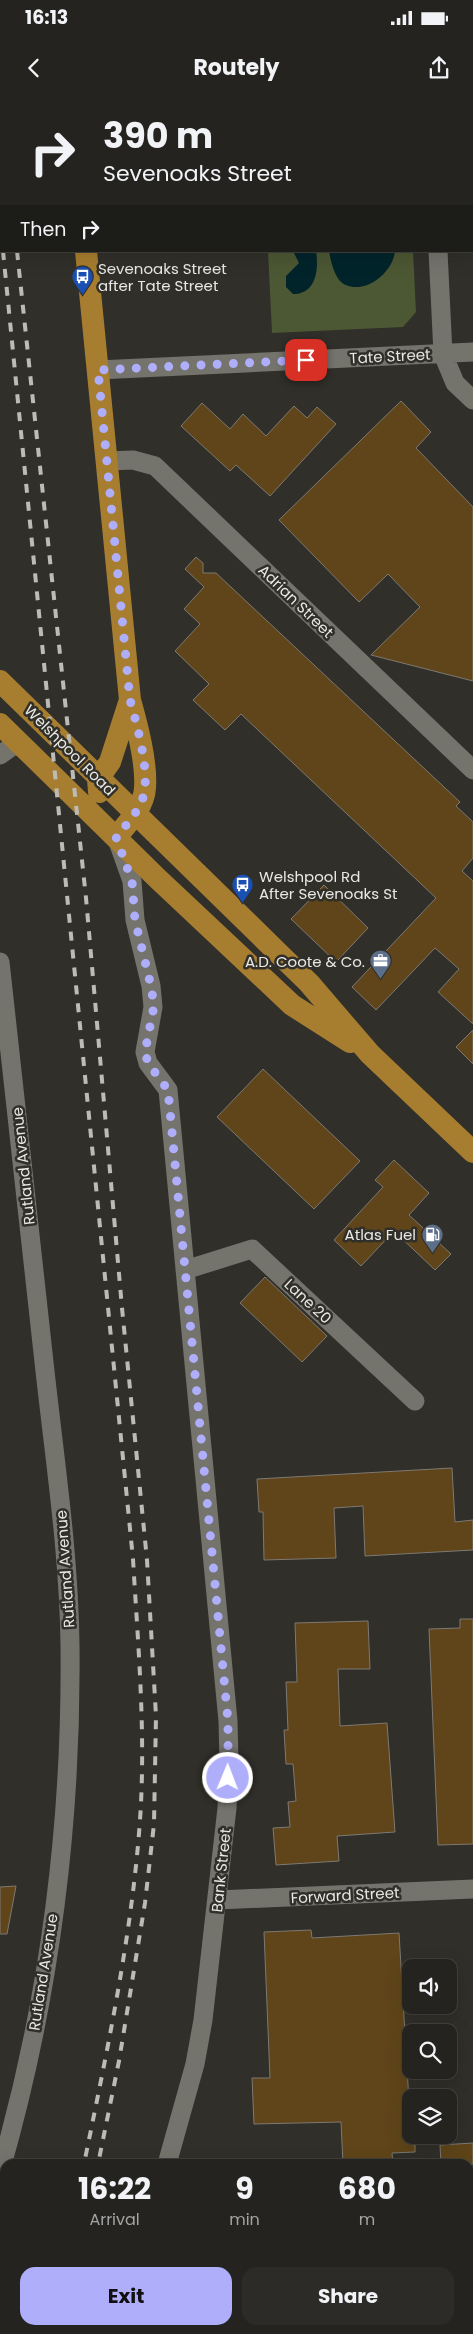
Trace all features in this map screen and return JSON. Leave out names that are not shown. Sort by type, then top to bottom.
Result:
[{"type":"main road","points":[[86,252],[130,700],[140,735],[145,788],[135,815],[116,837]]},
{"type":"main road","name":"Welshpool Road","points":[[0,682],[309,983],[370,1054],[473,1152]]},
{"type":"main road","points":[[99,820],[98,778],[110,762],[130,700]]},
{"type":"main road","name":"Welshpool Road","points":[[0,724],[157,878],[292,1005],[370,1054]]},
{"type":"street","points":[[438,252],[443,354],[455,383],[473,400]]},
{"type":"street","name":"Tate Street","points":[[98,370],[473,352]]},
{"type":"street","name":"Adrian Street","points":[[107,461],[133,460],[155,466],[473,770]]},
{"type":"street","points":[[0,755],[11,747],[21,745]]},
{"type":"street","name":"Bank Street","points":[[116,837],[132,881],[135,920],[154,1006],[145,1052],[148,1063],[168,1090],[228,1721],[229,1763],[218,1900],[203,2020],[195,2064],[168,2159]]},
{"type":"street","name":"Rutland Avenue","points":[[0,962],[62,1519],[70,1642],[70,1734],[66,1812],[46,1972],[8,2115],[2,2159]]},
{"type":"street","name":"Lane 20","points":[[185,1270],[252,1249],[415,1401]]},
{"type":"street","name":"Forward Street","points":[[218,1900],[473,1889]]},
{"type":"green space","points":[[268,252],[413,252],[416,312],[403,327],[272,333]]},
{"type":"water","points":[[294,252],[316,252],[317,266],[314,280],[307,290],[293,294],[286,287],[286,276],[299,263]]},
{"type":"water","points":[[329,252],[395,252],[393,259],[384,273],[370,284],[362,286],[354,287],[342,283],[334,271]]},
{"type":"building","points":[[401,401],[431,432],[416,448],[473,507],[473,681],[371,655],[420,607],[388,574],[359,602],[279,520]]},
{"type":"building","points":[[202,403],[230,429],[243,414],[266,436],[294,406],[307,418],[317,407],[336,424],[270,496],[236,465],[230,471],[181,426]]},
{"type":"building","points":[[196,557],[203,563],[203,573],[216,573],[460,802],[456,806],[473,822],[473,858],[462,871],[473,881],[473,1024],[438,992],[459,969],[435,948],[376,1010],[352,987],[436,898],[241,714],[225,730],[193,700],[209,684],[175,651],[200,624],[184,609],[204,587],[185,569]]},
{"type":"building","points":[[324,885],[368,928],[336,962],[291,919]]},
{"type":"building","points":[[473,1030],[473,1064],[456,1047]]},
{"type":"building","points":[[263,1069],[360,1161],[314,1209],[217,1117]]},
{"type":"building","points":[[394,1160],[429,1193],[409,1215],[451,1254],[435,1270],[394,1231],[361,1266],[334,1240],[383,1187],[375,1180]]},
{"type":"building","points":[[265,1277],[327,1336],[302,1362],[240,1303]]},
{"type":"building","points":[[452,1468],[455,1522],[473,1520],[473,1550],[365,1556],[363,1506],[334,1508],[336,1558],[264,1560],[263,1512],[259,1512],[257,1479]]},
{"type":"building","points":[[460,1619],[473,1619],[473,1844],[438,1845],[429,1629],[460,1628]]},
{"type":"building","points":[[368,1621],[370,1669],[338,1669],[340,1726],[387,1723],[395,1832],[337,1836],[339,1861],[276,1865],[273,1828],[290,1827],[288,1802],[296,1801],[293,1764],[286,1764],[284,1730],[288,1730],[286,1682],[297,1682],[295,1623]]},
{"type":"building","points":[[16,1886],[7,1934],[0,1934],[0,1887]]},
{"type":"building","points":[[311,1930],[312,1938],[399,1933],[402,2014],[404,2014],[404,2024],[402,2024],[402,2079],[408,2079],[408,2089],[402,2089],[402,2144],[415,2144],[415,2152],[392,2153],[393,2159],[343,2159],[341,2122],[254,2124],[252,2078],[270,2078],[264,1932]]},
{"type":"building","points":[[473,2143],[473,2159],[441,2159],[440,2145]]},
{"type":"railway","points":[[3,252],[133,1559],[141,1689],[142,1787],[131,1906],[118,1993],[85,2159]]},
{"type":"railway","points":[[17,252],[86,898],[122,1308],[147,1560],[156,1716],[154,1824],[145,1903],[119,2061],[99,2159]]},
{"type":"place","name":"Sevenoaks Street after Tate Street","points":[[82,296]]},
{"type":"place","name":"Welshpool Rd After Sevenoaks St","points":[[243,904]]},
{"type":"place","name":"A.D. Coote & Co.","points":[[381,980]]},
{"type":"place","name":"Atlas Fuel","points":[[432,1253]]},
{"type":"route","points":[[228,1778],[228,1721],[168,1090],[157,1072],[148,1063],[145,1052],[154,1006],[135,920],[132,881],[116,837],[135,815],[145,788],[140,735],[130,700],[98,370],[306,360]]}]
